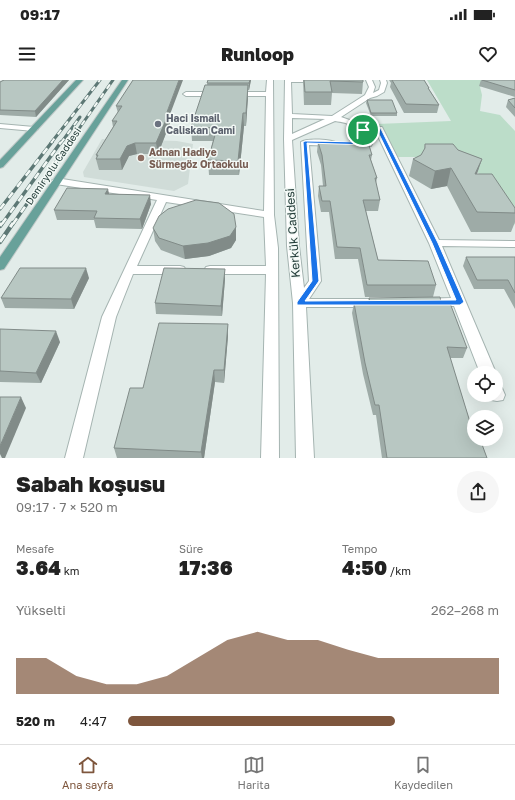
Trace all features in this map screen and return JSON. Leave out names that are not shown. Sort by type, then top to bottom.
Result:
[{"type":"main road","points":[[0,165],[80,80]]},
{"type":"main road","name":"Demiryolu Caddesi","points":[[0,266],[125,80]]},
{"type":"street","name":"Kerkük Caddesi","points":[[270,80],[269,215],[272,248],[270,458]]},
{"type":"street","points":[[288,80],[326,80]]},
{"type":"street","name":"Kerkük Caddesi","points":[[288,80],[288,139],[293,246],[300,303],[305,458]]},
{"type":"street","points":[[368,96],[372,87],[369,80]]},
{"type":"street","points":[[288,139],[334,118],[368,96],[375,95],[382,91],[384,83],[383,80]]},
{"type":"street","points":[[186,94],[270,94]]},
{"type":"street","points":[[288,116],[334,118],[355,125],[363,130],[379,129],[435,243],[485,366]]},
{"type":"street","points":[[0,126],[34,129]]},
{"type":"street","points":[[300,303],[315,281],[305,142],[368,144],[363,130]]},
{"type":"street","points":[[56,181],[269,215]]},
{"type":"street","points":[[74,458],[109,317],[129,270],[163,198]]},
{"type":"street","points":[[435,243],[515,244]]},
{"type":"street","points":[[129,270],[271,270]]},
{"type":"street","points":[[414,303],[460,302]]},
{"type":"street","points":[[300,303],[384,303]]},
{"type":"shaded area","name":"Adnan Hadiye Sürmegöz Ortaokulu","points":[[102,139],[177,141],[193,144],[188,184],[174,191],[84,177],[83,172]]},
{"type":"green space","points":[[427,80],[494,80],[480,87],[482,95],[480,111],[500,115],[515,131],[515,225],[467,157],[398,157],[377,124],[451,121]]},
{"type":"building","points":[[4,80],[63,80],[35,111],[0,110],[0,82]]},
{"type":"building","points":[[133,80],[179,80],[167,112],[169,113],[156,143],[135,143],[127,146],[120,159],[96,159],[98,155],[96,155],[117,121],[112,121],[122,106],[116,106]]},
{"type":"building","points":[[208,80],[250,80],[249,83],[207,83]]},
{"type":"building","points":[[304,80],[363,80],[363,82],[330,81],[332,92],[305,92]]},
{"type":"building","points":[[392,80],[424,80],[439,105],[406,104]]},
{"type":"building","points":[[482,80],[515,80],[515,90]]},
{"type":"building","points":[[205,85],[248,85],[246,113],[243,113],[238,161],[208,160],[217,128],[191,127]]},
{"type":"building","points":[[515,98],[515,108],[508,100]]},
{"type":"building","points":[[367,100],[392,100],[397,113],[371,113]]},
{"type":"building","points":[[318,142],[368,142],[372,155],[369,155],[377,178],[375,178],[380,200],[363,200],[378,260],[428,261],[436,285],[367,285],[360,248],[337,247],[330,201],[322,201],[319,186],[326,186],[322,155]]},
{"type":"building","points":[[425,144],[453,144],[458,150],[482,159],[475,174],[492,174],[515,208],[515,213],[477,212],[451,168],[435,171],[413,159],[421,155],[425,148]]},
{"type":"building","points":[[67,188],[108,189],[105,194],[150,195],[140,219],[94,218],[97,211],[54,210]]},
{"type":"building","points":[[196,200],[219,203],[234,214],[236,227],[230,236],[208,243],[183,246],[159,238],[153,228],[159,216],[168,209]]},
{"type":"building","points":[[466,257],[515,257],[515,293],[508,280],[477,280]]},
{"type":"building","points":[[20,268],[86,268],[71,299],[1,298]]},
{"type":"building","points":[[164,268],[225,269],[221,306],[155,303]]},
{"type":"building","points":[[440,297],[441,302],[450,303],[467,348],[447,347],[467,412],[467,446],[483,446],[487,458],[387,458],[379,405],[375,405],[365,363],[354,303],[370,303],[369,298]]},
{"type":"building","points":[[159,323],[228,324],[224,370],[214,370],[201,452],[114,448],[130,388],[143,388]]},
{"type":"building","points":[[0,329],[56,331],[36,373],[0,371]]},
{"type":"building","points":[[0,397],[21,397],[0,446]]},
{"type":"railway","points":[[51,143],[100,80]]},
{"type":"railway","points":[[69,143],[113,80]]},
{"type":"railway","points":[[61,143],[80,117]]},
{"type":"railway","points":[[0,209],[52,142]]},
{"type":"railway","points":[[2,224],[61,142]]},
{"type":"railway","points":[[13,224],[70,142]]},
{"type":"railway","points":[[0,242],[13,223]]},
{"type":"place","name":"Haci Ismail Caliskan Cami","points":[[158,124]]},
{"type":"place","name":"Adnan Hadiye Sürmegöz Ortaokulu","points":[[141,158]]},
{"type":"route","points":[[379,129],[385,144],[435,243],[460,302],[300,303],[315,281],[305,142],[368,144],[363,130],[379,129]]}]
